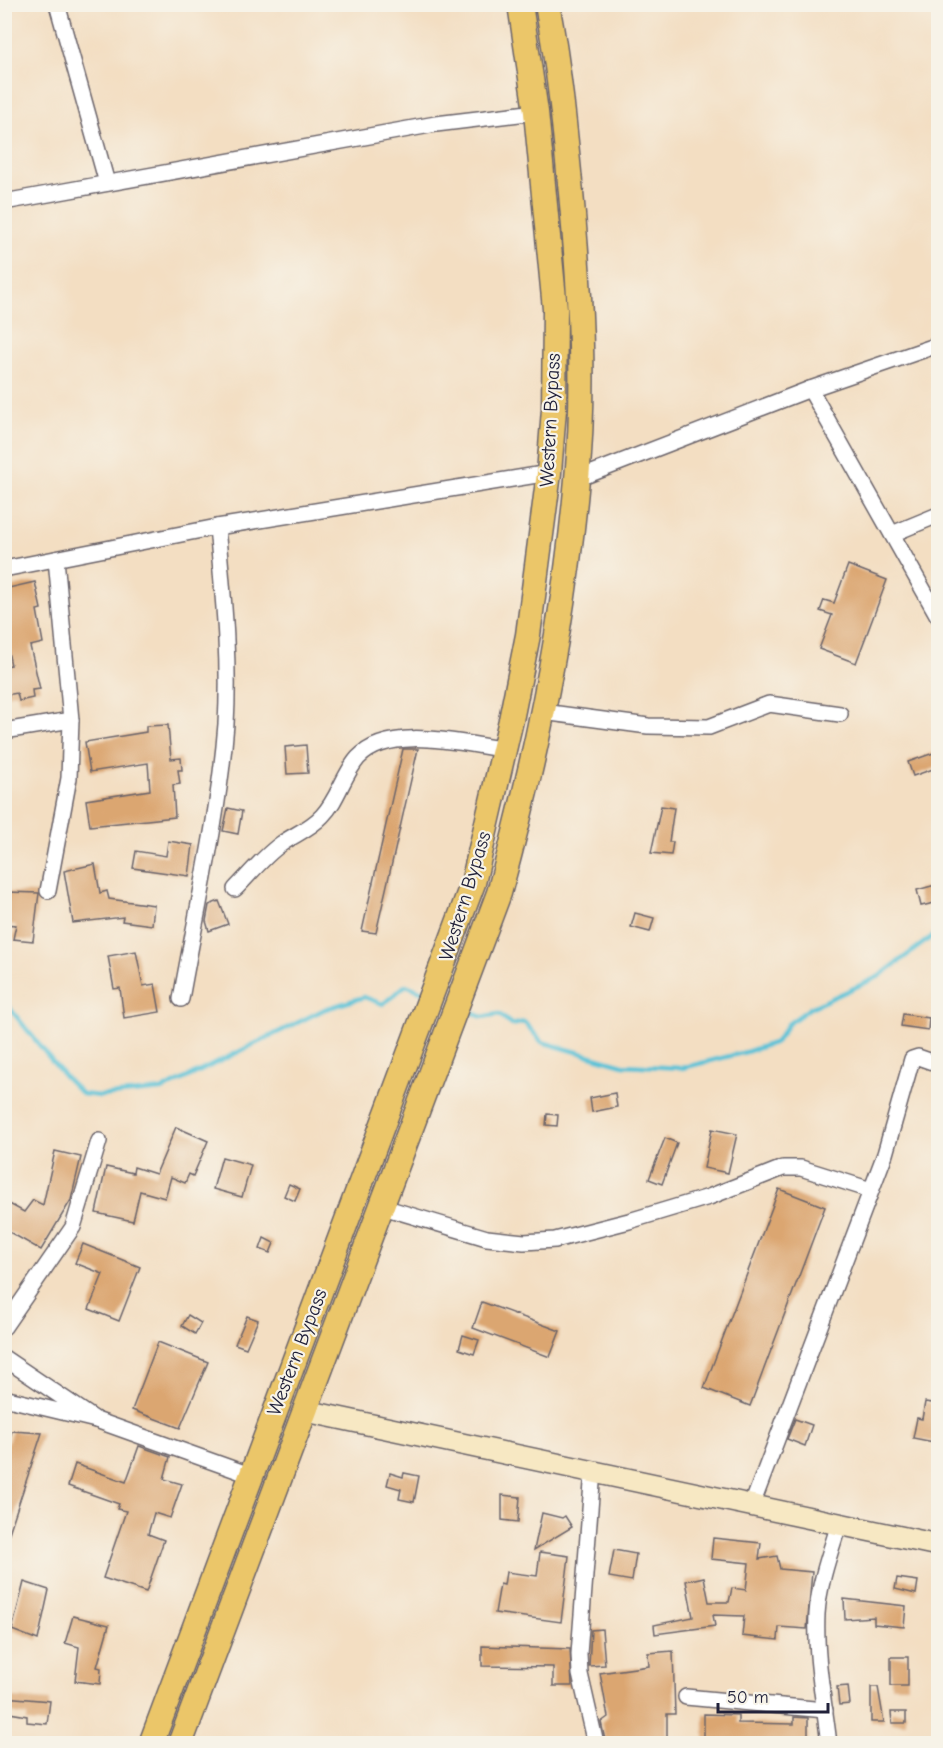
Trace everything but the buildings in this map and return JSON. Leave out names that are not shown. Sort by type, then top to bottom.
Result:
[{"type":"main road","name":"Western Bypass","points":[[151,1743],[473,883],[528,635],[549,473],[554,409],[555,309],[536,112],[520,4]]},
{"type":"main road","name":"Western Bypass","points":[[180,1743],[499,893],[521,813],[543,712],[577,479],[581,403],[581,299],[563,107],[547,4]]},
{"type":"street","points":[[61,6],[106,183]]},
{"type":"street","points":[[4,202],[436,124],[536,112]]},
{"type":"street","points":[[577,479],[810,389],[939,345]]},
{"type":"street","points":[[810,389],[939,615]]},
{"type":"street","points":[[4,569],[217,527],[549,473]]},
{"type":"street","points":[[892,534],[939,515]]},
{"type":"street","points":[[181,999],[220,780],[226,722],[227,644],[217,527]]},
{"type":"street","points":[[48,891],[69,777],[71,720],[56,560]]},
{"type":"street","points":[[543,712],[648,726],[709,727],[769,704],[840,714]]},
{"type":"street","points":[[4,731],[71,720]]},
{"type":"street","points":[[235,889],[281,844],[308,829],[322,816],[359,757],[372,748],[393,741],[416,738],[503,749]]},
{"type":"street","points":[[752,1505],[885,1154],[912,1059],[918,1057],[939,1064]]},
{"type":"street","points":[[4,1327],[73,1227],[99,1141]]},
{"type":"street","points":[[383,1207],[487,1238],[524,1242],[555,1240],[629,1221],[709,1197],[783,1168],[801,1168],[871,1190]]},
{"type":"street","points":[[4,1358],[96,1420]]},
{"type":"street","points":[[4,1398],[96,1420],[250,1475]]},
{"type":"street","points":[[306,1410],[939,1545]]},
{"type":"street","points":[[593,1470],[579,1654],[580,1674],[597,1743]]},
{"type":"street","points":[[829,1743],[817,1636],[817,1612],[820,1589],[839,1524]]},
{"type":"street","points":[[686,1697],[825,1710]]},
{"type":"waterway","points":[[464,1009],[482,1017],[499,1014],[512,1025],[524,1022],[542,1042],[623,1065],[682,1068],[776,1042],[788,1024],[810,1008],[878,977],[938,932]]},
{"type":"waterway","points":[[4,1001],[65,1077],[82,1094],[100,1096],[162,1090],[325,1009],[364,997],[383,1004],[406,985],[423,992]]}]
